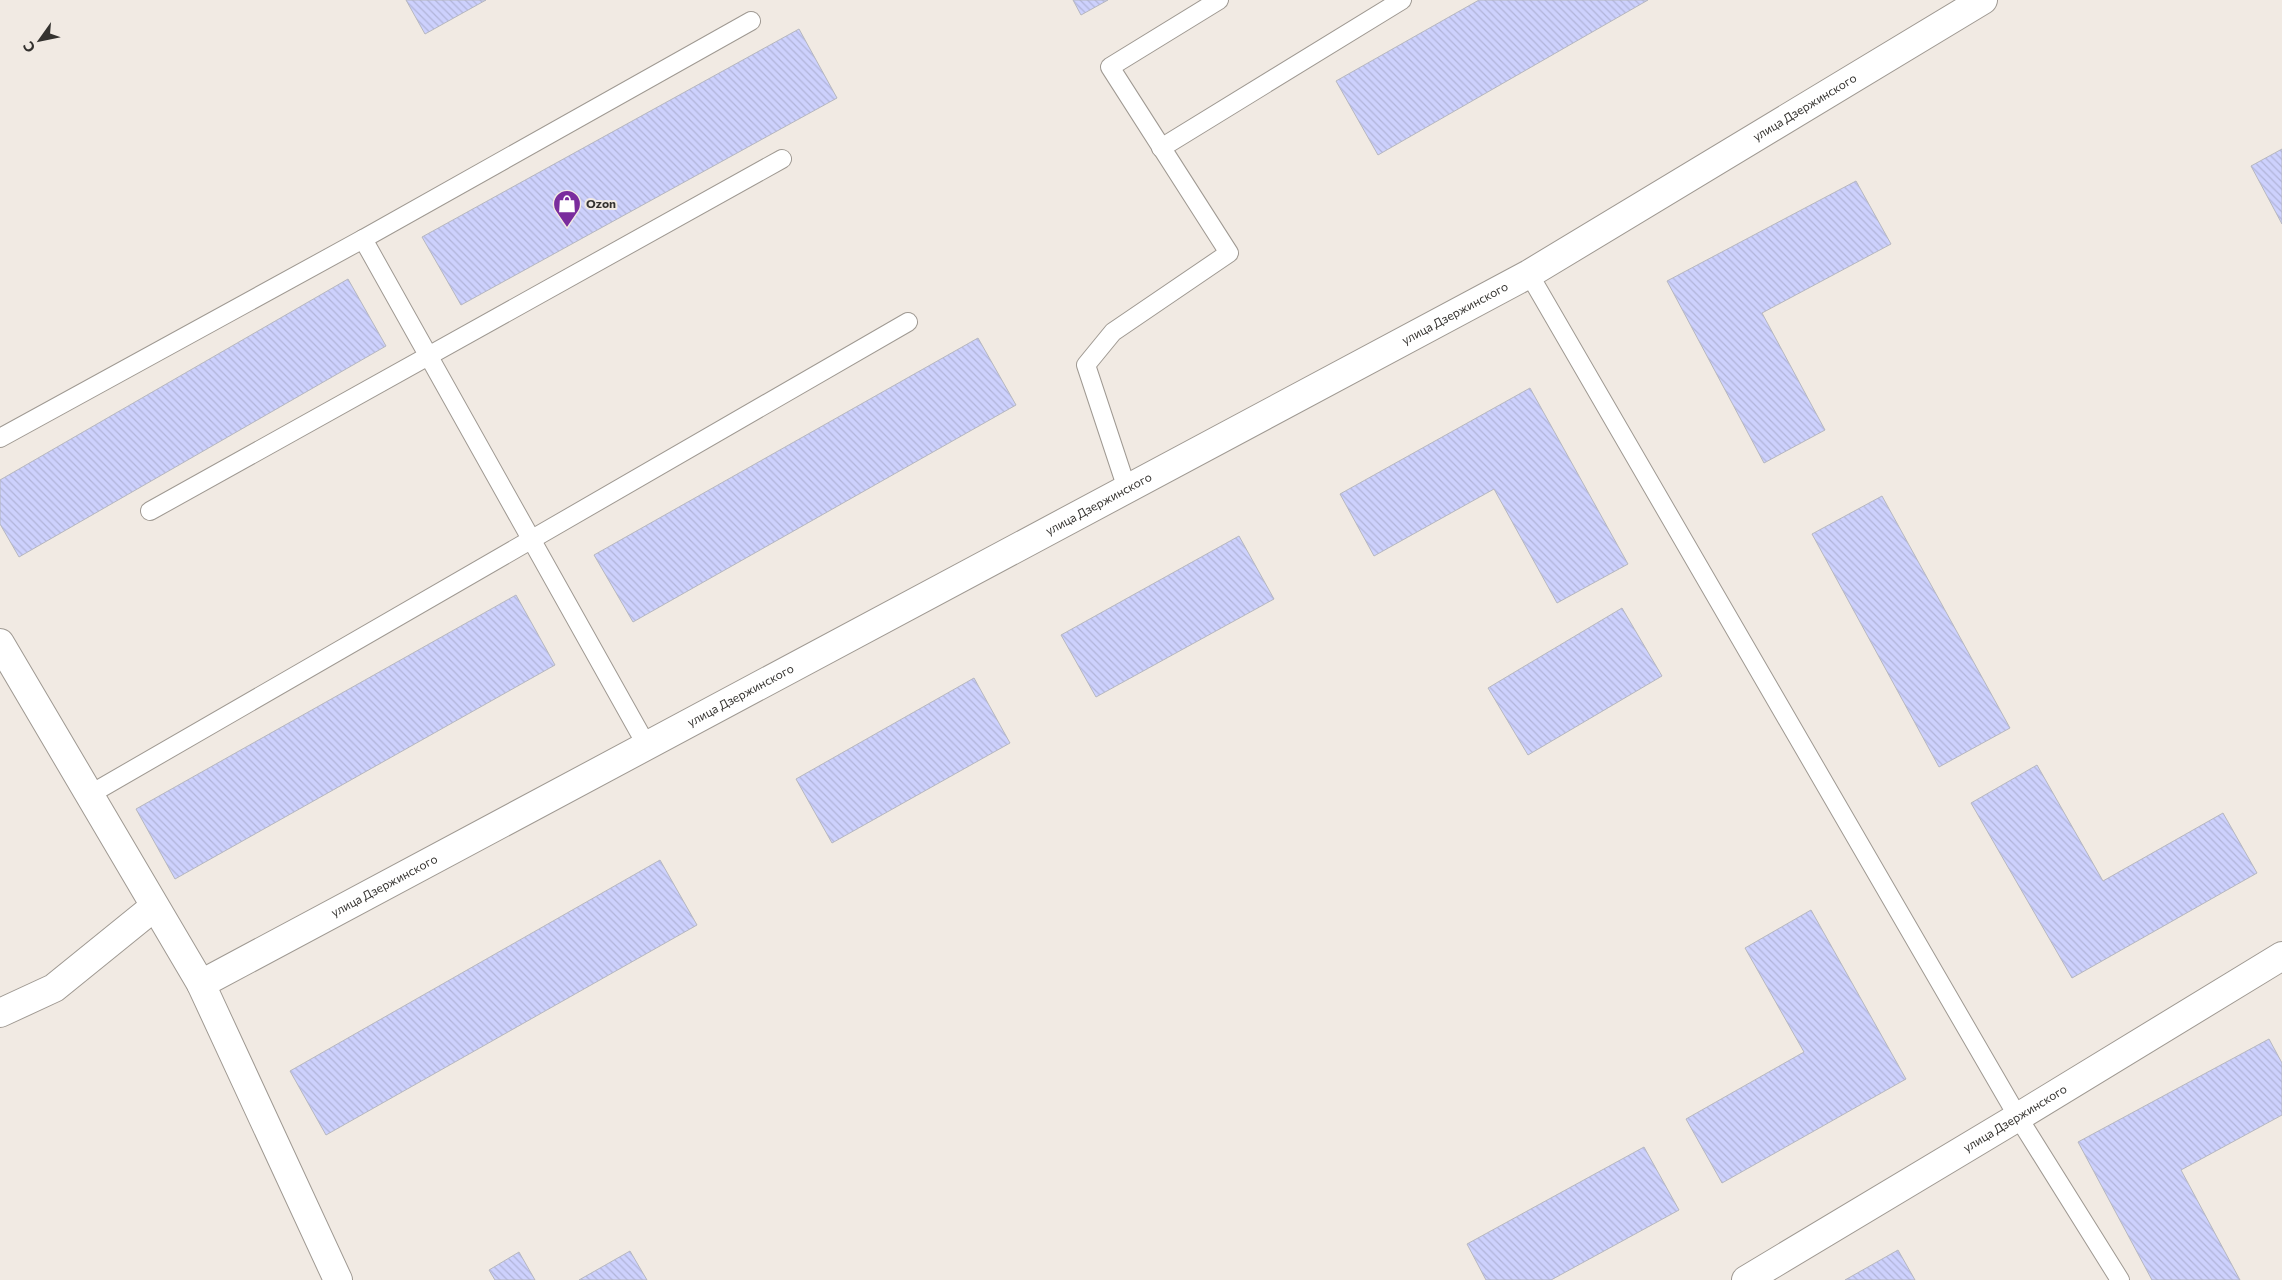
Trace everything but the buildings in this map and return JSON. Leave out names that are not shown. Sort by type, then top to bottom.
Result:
[{"type":"street","name":"улица Дзержинского","points":[[201,984],[1529,274],[1983,0]]},
{"type":"street","points":[[0,643],[201,984],[338,1280]]},
{"type":"street","points":[[0,1013],[54,988],[154,907]]},
{"type":"street","name":"улица Дзержинского","points":[[1746,1280],[2282,956]]},
{"type":"lane","points":[[1127,489],[1086,365],[1113,332],[1228,253],[1110,67],[1219,0]]},
{"type":"lane","points":[[1161,148],[1402,0]]},
{"type":"lane","points":[[0,438],[363,239],[751,21]]},
{"type":"lane","points":[[150,510],[782,159]]},
{"type":"lane","points":[[363,239],[647,746]]},
{"type":"lane","points":[[1529,274],[2018,1117],[2120,1280]]},
{"type":"lane","points":[[89,795],[908,322]]},
{"type":"place","name":"Ozon","points":[[567,228]]}]
